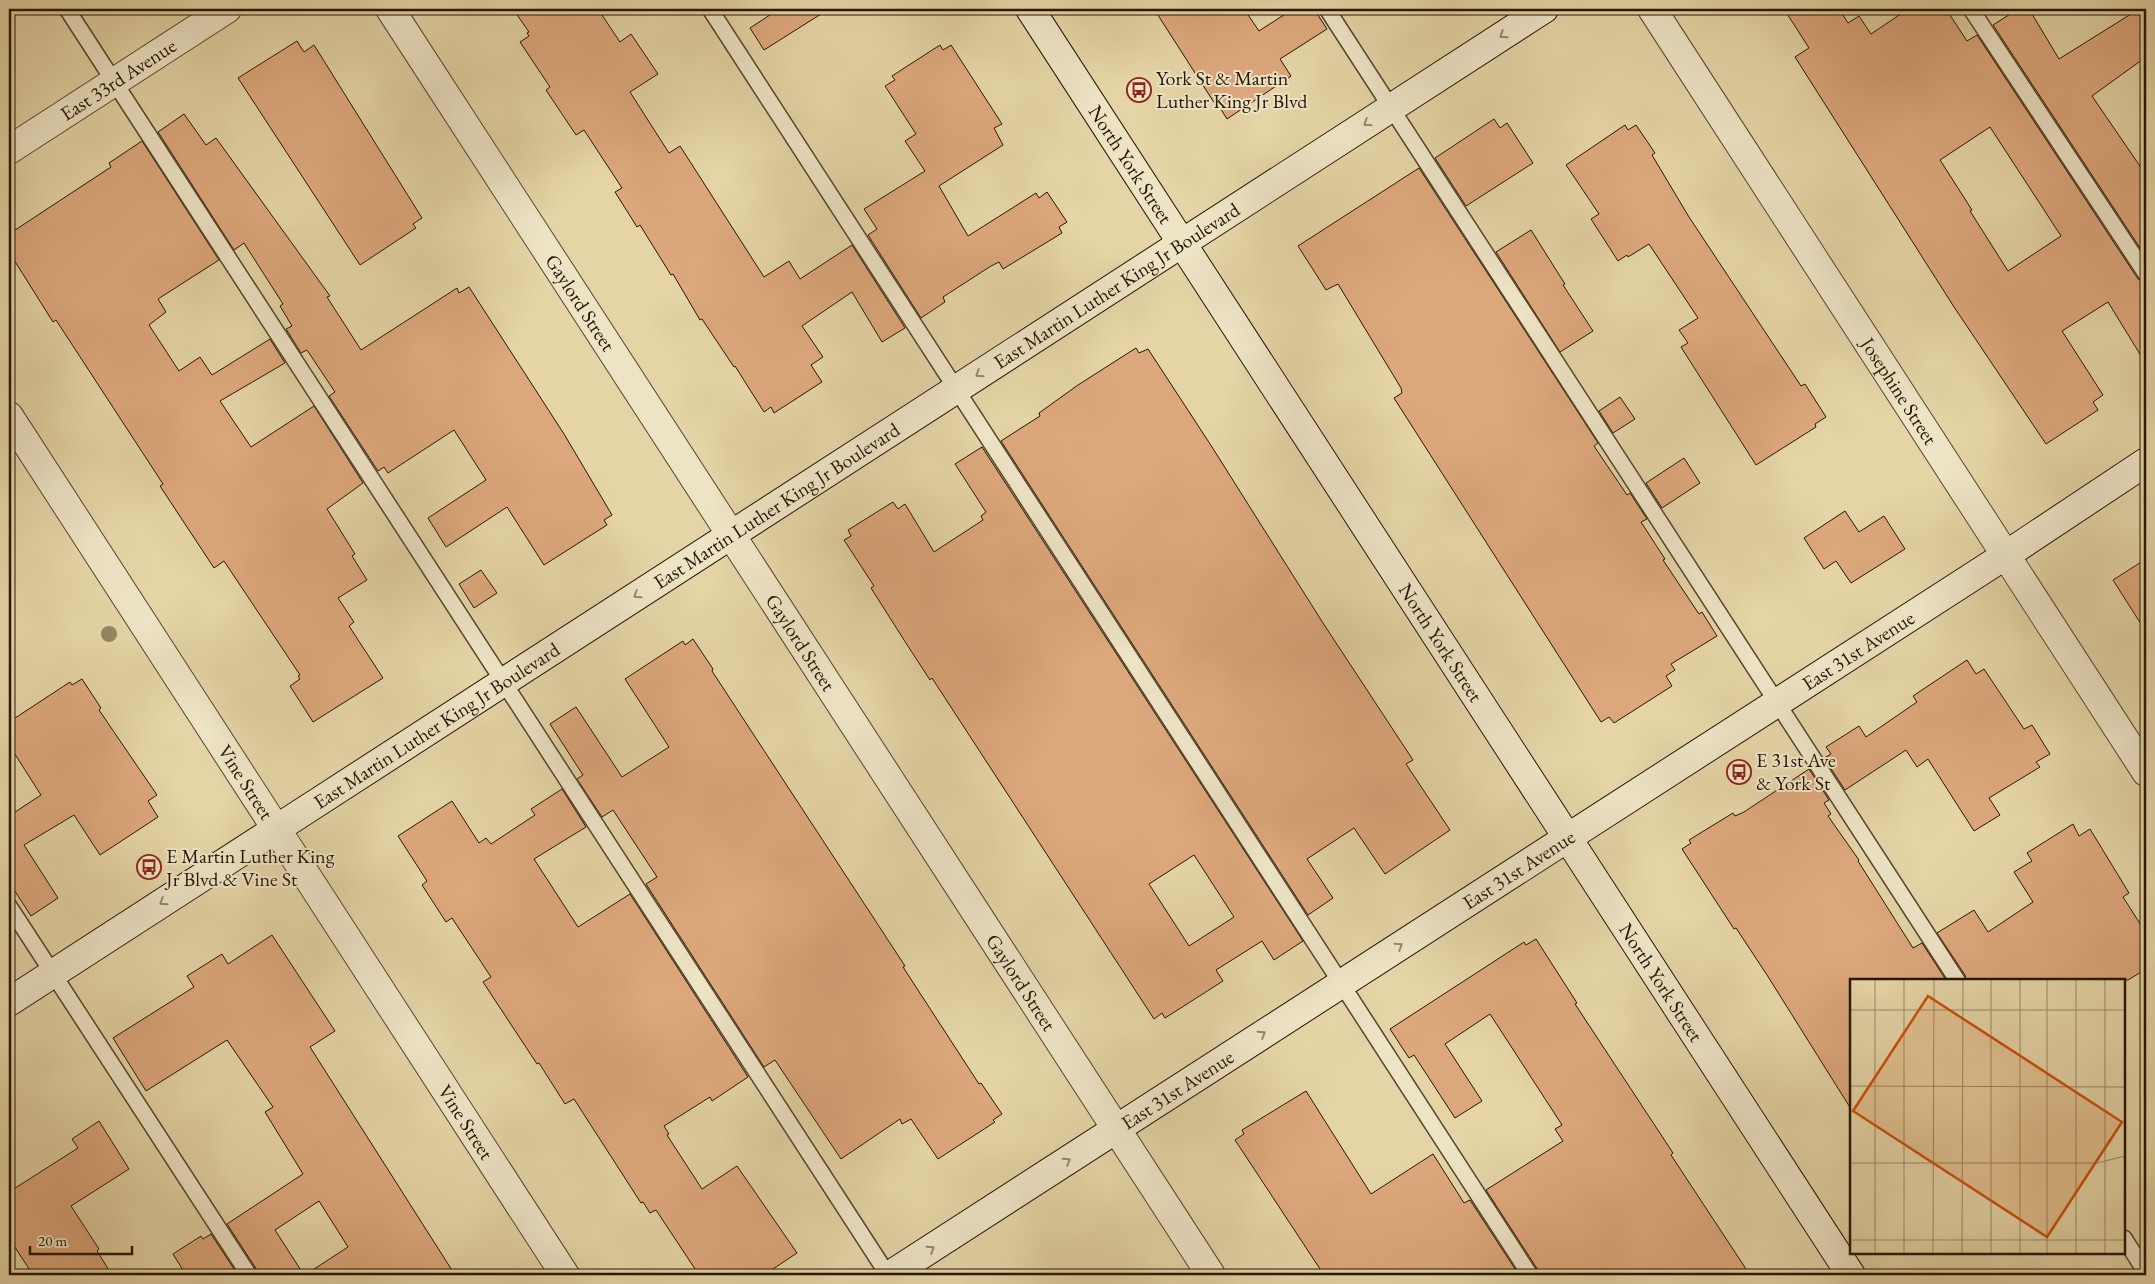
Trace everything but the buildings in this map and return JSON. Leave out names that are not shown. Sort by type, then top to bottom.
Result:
[{"type":"main road","name":"East 33rd Avenue","points":[[9,150],[227,9]]},
{"type":"main road","name":"Gaylord Street","points":[[390,9],[1211,1275]]},
{"type":"main road","name":"North York Street","points":[[1030,9],[1851,1275]]},
{"type":"main road","name":"East Martin Luther King Jr Boulevard","points":[[9,1002],[1544,9]]},
{"type":"main road","name":"Josephine Street","points":[[1652,9],[2146,772]]},
{"type":"main road","name":"Vine Street","points":[[9,416],[565,1275]]},
{"type":"main road","name":"East 31st Avenue","points":[[889,1275],[2006,555],[2146,462]]},
{"type":"lane","points":[[67,9],[889,1275]]},
{"type":"lane","points":[[710,9],[1530,1275]]},
{"type":"lane","points":[[1327,9],[1956,979]]},
{"type":"lane","points":[[1971,9],[2146,274]]},
{"type":"lane","points":[[9,906],[249,1275]]},
{"type":"lane","points":[[2125,1240],[2146,1273]]},
{"type":"place","name":"York St & Martin Luther King Jr Blvd","points":[[1139,90]]},
{"type":"place","name":"E 31st Ave & York St","points":[[1739,772]]},
{"type":"place","name":"E Martin Luther King Jr Blvd & Vine St","points":[[149,867]]}]
